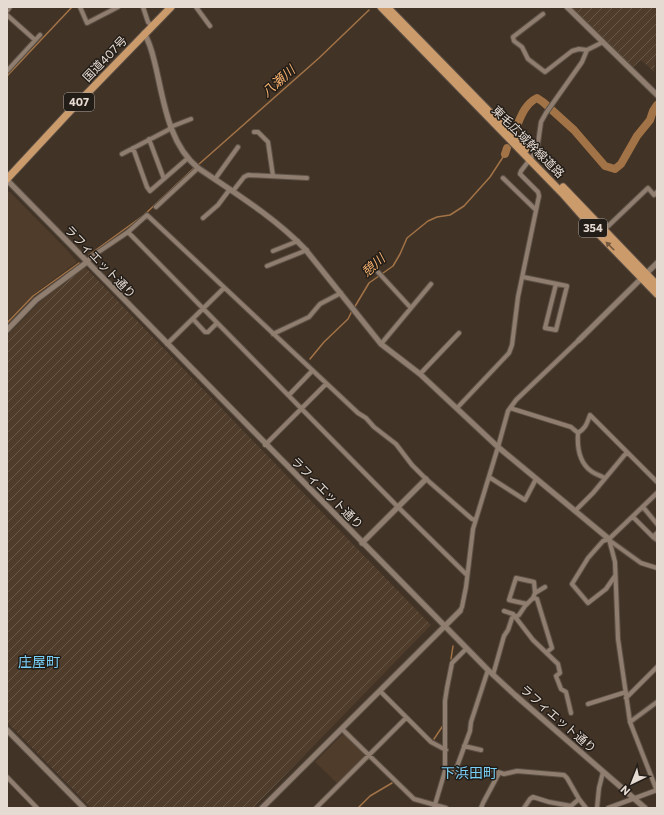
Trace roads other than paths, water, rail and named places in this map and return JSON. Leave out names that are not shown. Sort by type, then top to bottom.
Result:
[{"type":"highway","name":"国道407号","points":[[7,180],[144,33],[171,7]]},
{"type":"highway","name":"354","points":[[375,7],[415,49],[438,67]]},
{"type":"highway","name":"東毛広域幹線道路","points":[[380,7],[438,67],[604,230],[644,276],[657,294]]},
{"type":"highway","name":"東毛広域幹線道路","points":[[387,7],[532,158],[592,228],[644,276],[657,285]]},
{"type":"highway","name":"354","points":[[394,7],[425,40],[451,72]]},
{"type":"street","points":[[7,11],[10,7]]},
{"type":"street","points":[[80,7],[87,23],[118,7]]},
{"type":"street","points":[[143,7],[148,22],[152,26]]},
{"type":"street","points":[[196,7],[210,26]]},
{"type":"street","points":[[567,7],[656,95]]},
{"type":"street","points":[[7,14],[35,40]]},
{"type":"street","points":[[543,14],[512,38],[522,47],[528,59],[545,72],[572,51],[579,49],[587,50],[603,42]]},
{"type":"street","points":[[144,33],[151,47],[171,128],[188,158],[198,168],[232,190],[307,250],[381,344],[420,374],[498,447],[609,539],[641,563],[657,568]]},
{"type":"street","points":[[7,71],[40,35]]},
{"type":"street","points":[[457,408],[509,353],[512,345],[515,318],[539,196],[538,192],[520,174],[537,150],[542,122],[546,112],[582,62],[587,50]]},
{"type":"street","points":[[122,154],[171,128],[192,119]]},
{"type":"street","points":[[254,132],[258,132],[267,140],[273,176]]},
{"type":"street","points":[[149,139],[164,179]]},
{"type":"street","points":[[215,180],[238,147]]},
{"type":"street","points":[[133,148],[148,190],[151,191],[188,158]]},
{"type":"street","points":[[156,207],[198,168]]},
{"type":"street","points":[[203,218],[218,205],[246,175],[307,178]]},
{"type":"street","points":[[503,178],[536,210]]},
{"type":"street","name":"ラフィエット通り","points":[[7,180],[466,649],[493,675],[645,808]]},
{"type":"street","points":[[604,230],[648,188],[654,195],[657,192]]},
{"type":"street","points":[[7,330],[36,300],[87,262],[91,257],[128,232],[147,215],[358,414],[366,418],[374,427],[396,444],[412,465],[426,479],[475,520]]},
{"type":"street","points":[[128,232],[398,507],[467,575]]},
{"type":"street","points":[[273,251],[298,242]]},
{"type":"street","points":[[268,266],[307,250]]},
{"type":"street","points":[[262,808],[460,611],[462,608],[475,520],[508,411],[657,263]]},
{"type":"street","points":[[379,274],[410,307]]},
{"type":"street","points":[[523,277],[567,286],[556,330],[545,328],[556,284]]},
{"type":"street","points":[[381,344],[407,314],[410,307],[431,284]]},
{"type":"street","points":[[167,344],[224,288]]},
{"type":"street","points":[[273,334],[309,317],[320,304],[341,293]]},
{"type":"street","points":[[193,319],[205,332],[208,332],[217,323]]},
{"type":"street","points":[[420,374],[459,333]]},
{"type":"street","points":[[288,395],[312,371]]},
{"type":"street","points":[[265,445],[326,384]]},
{"type":"street","points":[[510,408],[571,427],[578,433]]},
{"type":"street","points":[[578,433],[586,426],[590,415],[657,482]]},
{"type":"street","points":[[578,433],[577,448],[581,459],[590,471],[605,478]]},
{"type":"street","points":[[575,511],[627,452]]},
{"type":"street","points":[[489,477],[525,500],[536,479]]},
{"type":"street","points":[[362,543],[426,479]]},
{"type":"street","points":[[615,576],[606,588],[588,603],[572,584],[588,558],[603,541],[609,539],[657,493]]},
{"type":"street","points":[[643,507],[657,524]]},
{"type":"street","points":[[633,517],[657,540]]},
{"type":"street","points":[[653,537],[657,533]]},
{"type":"street","points":[[608,808],[657,791],[630,722],[618,639],[615,562],[609,539]]},
{"type":"street","points":[[527,604],[509,600],[516,578],[534,582],[534,595],[537,599],[552,648],[547,652]]},
{"type":"street","points":[[493,675],[504,636],[508,630],[512,618],[519,615],[534,595],[545,586]]},
{"type":"street","points":[[504,611],[513,614],[533,640],[558,664],[560,673],[556,676],[561,689],[566,692],[570,713]]},
{"type":"street","points":[[434,806],[445,771],[446,688],[452,663],[466,649]]},
{"type":"street","points":[[626,698],[657,667]]},
{"type":"street","points":[[455,772],[470,731],[471,722],[488,670]]},
{"type":"street","points":[[380,691],[431,742],[446,750]]},
{"type":"street","points":[[588,704],[626,692]]},
{"type":"street","points":[[630,722],[657,702]]},
{"type":"street","points":[[316,808],[406,718]]},
{"type":"street","points":[[342,729],[368,756],[414,799],[434,806],[446,808]]},
{"type":"street","points":[[7,730],[84,808]]},
{"type":"street","points":[[464,746],[481,750]]},
{"type":"street","points":[[445,771],[463,773],[492,770],[499,773],[508,774],[517,771],[564,775],[586,808]]},
{"type":"street","points":[[597,808],[599,788],[603,772]]},
{"type":"street","points":[[481,808],[499,773]]},
{"type":"street","points":[[7,777],[38,808]]},
{"type":"street","points":[[524,808],[530,799],[534,797],[549,802],[571,806],[574,806],[579,799]]},
{"type":"waterway","points":[[7,76],[72,7]]},
{"type":"waterway","name":"八瀬川","points":[[198,165],[319,58],[369,10]]},
{"type":"waterway","name":"憩川","points":[[516,128],[526,107],[537,98],[574,130],[605,166],[615,169],[621,164],[637,136],[650,120],[657,105]]},
{"type":"waterway","name":"憩川","points":[[505,154],[507,148]]},
{"type":"waterway","name":"憩川","points":[[354,308],[369,283],[393,266],[407,238],[428,221],[437,217],[450,215],[464,206],[490,177],[505,154]]},
{"type":"waterway","name":"八瀬川","points":[[89,255],[144,215],[194,168]]},
{"type":"waterway","name":"八瀬川","points":[[7,323],[33,296],[79,263]]},
{"type":"waterway","name":"憩川","points":[[310,359],[324,342],[348,319],[352,311]]},
{"type":"waterway","points":[[451,659],[453,646]]},
{"type":"waterway","points":[[434,739],[444,724]]},
{"type":"waterway","points":[[358,808],[370,796],[392,783]]},
{"type":"district","name":"庄屋町","points":[[39,662]]},
{"type":"district","name":"下浜田町","points":[[469,773]]}]
